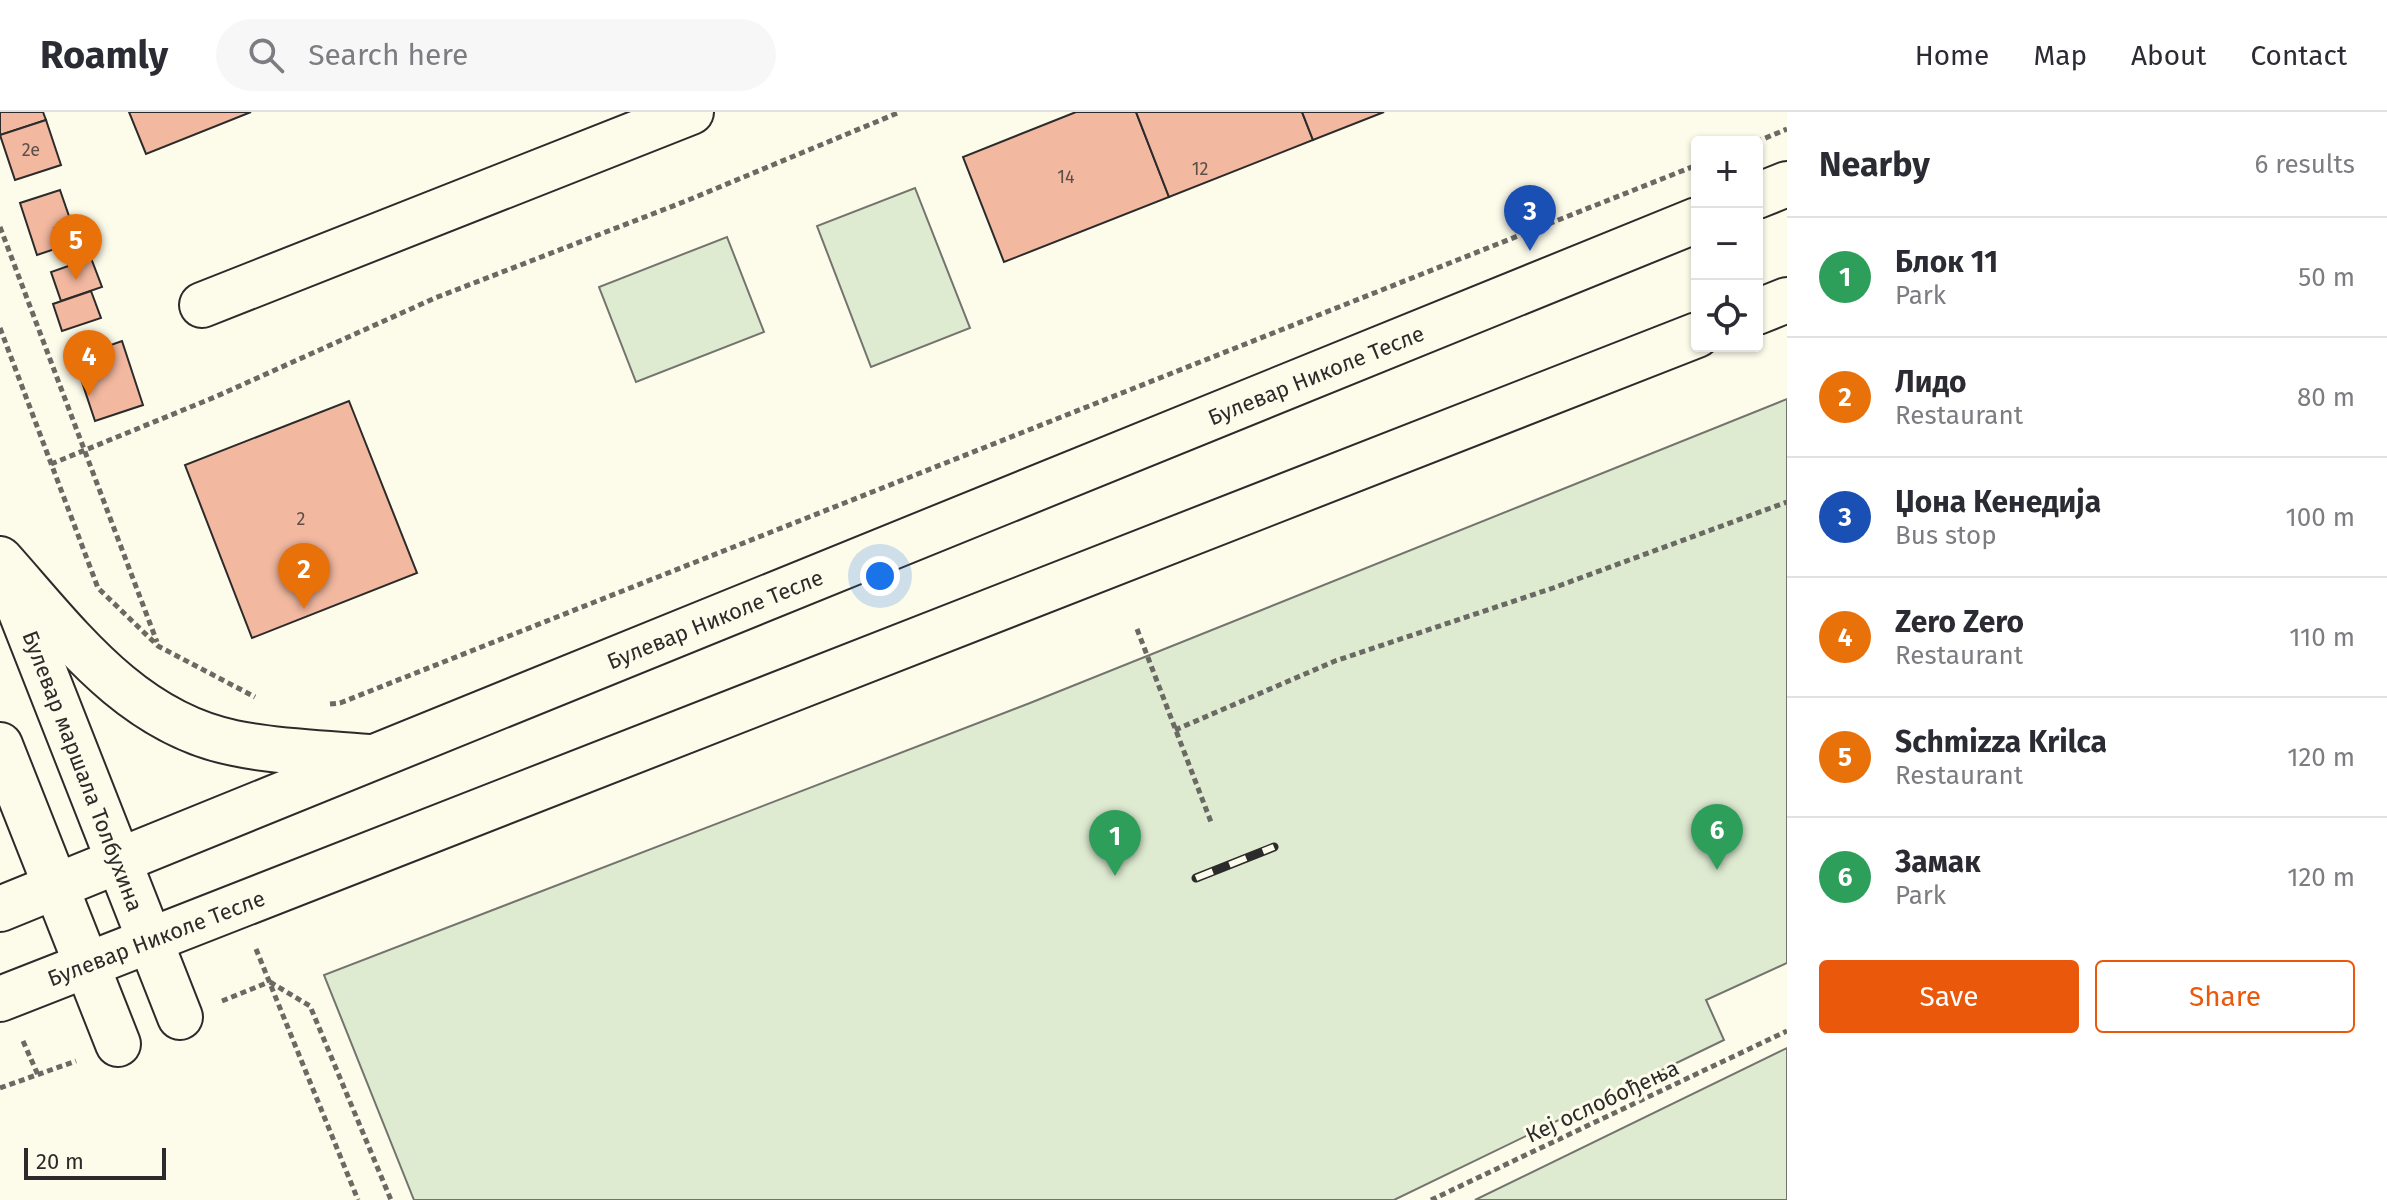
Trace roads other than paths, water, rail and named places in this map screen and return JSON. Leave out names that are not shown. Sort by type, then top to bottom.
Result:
[{"type":"main road","points":[[202,305],[691,112]]},
{"type":"main road","points":[[1763,194],[1787,184]]},
{"type":"main road","name":"Булевар Николе Тесле","points":[[0,909],[1691,222]]},
{"type":"main road","points":[[1763,310],[1787,300]]},
{"type":"main road","name":"Булевар Николе Тесле","points":[[0,999],[1691,337]]},
{"type":"main road","points":[[0,558],[89,659],[163,719],[234,743],[374,758]]},
{"type":"main road","name":"Булевар маршала Толбухина","points":[[0,558],[180,1017]]},
{"type":"main road","points":[[0,745],[118,1044]]},
{"type":"railway","points":[[1196,878],[1274,847]]},
{"type":"place","name":"Џона Кенедија","points":[[1530,251]]},
{"type":"place","name":"Schmizza Krilca","points":[[76,280]]},
{"type":"place","name":"Zero Zero","points":[[89,396]]},
{"type":"place","name":"Лидо","points":[[304,609]]},
{"type":"place","name":"Замак","points":[[1717,870]]},
{"type":"place","name":"Блок 11","points":[[1115,876]]}]
